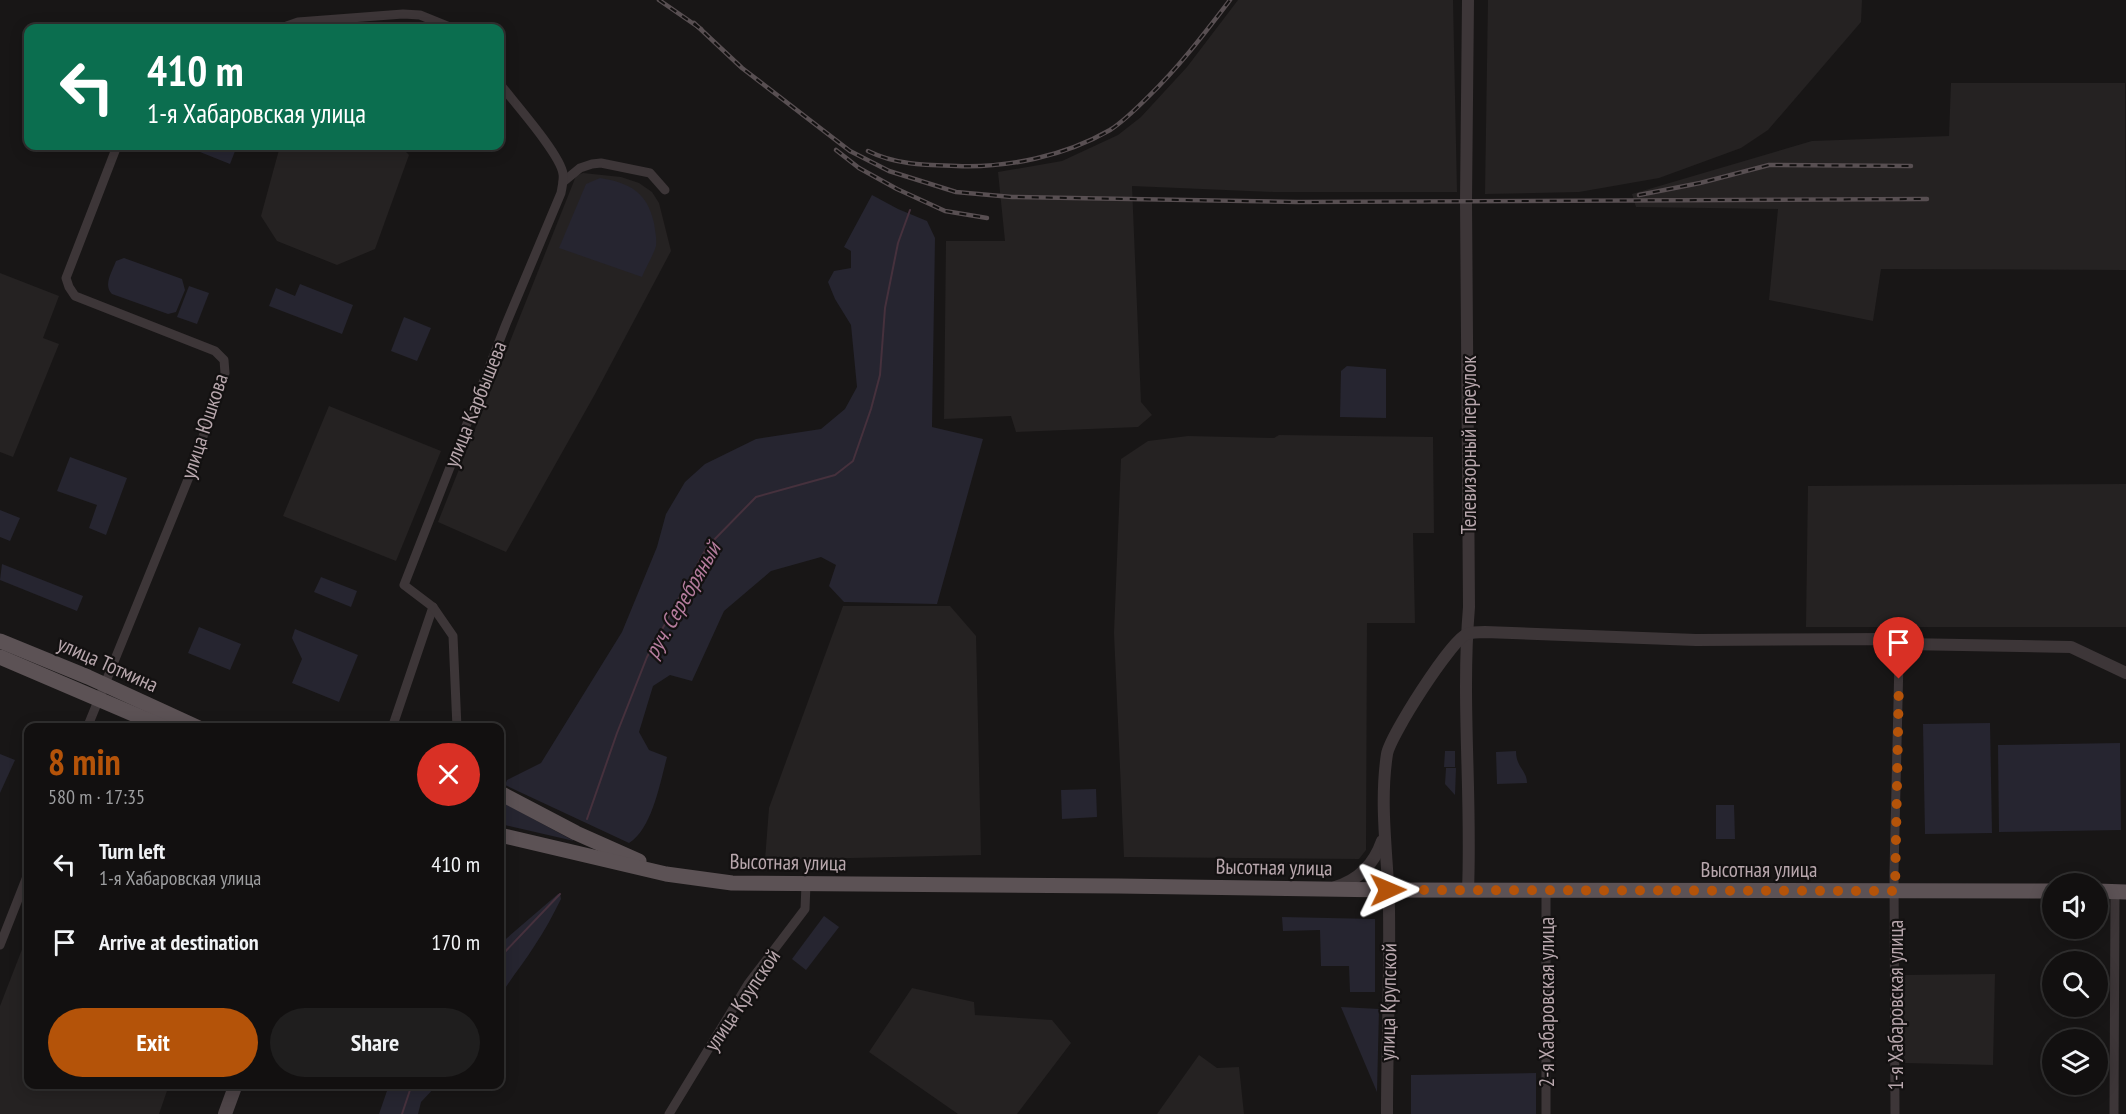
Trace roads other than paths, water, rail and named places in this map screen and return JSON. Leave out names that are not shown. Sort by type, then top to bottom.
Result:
[{"type":"main road","name":"улица Тотмина","points":[[0,641],[157,723]]},
{"type":"main road","name":"улица Тотмина","points":[[0,657],[185,723]]},
{"type":"main road","points":[[504,795],[666,874]]},
{"type":"main road","name":"Высотная улица","points":[[504,836],[666,874],[732,883],[1388,890],[2042,891]]},
{"type":"main road","points":[[225,1114],[234,1089]]},
{"type":"street","name":"Телевизорный переулок","points":[[1468,0],[1466,201],[1469,606],[1467,634],[1468,890]]},
{"type":"street","points":[[292,24],[403,14],[420,15],[442,24]]},
{"type":"street","points":[[504,89],[556,157],[563,171],[563,182]]},
{"type":"street","name":"улица Юшкова","points":[[89,723],[189,477],[225,373],[224,360],[215,351],[75,296],[71,292],[66,278],[115,150]]},
{"type":"street","points":[[563,182],[580,168],[601,163],[650,173],[665,190]]},
{"type":"street","name":"улица Карбышева","points":[[434,607],[404,585],[520,290],[561,193],[563,182]]},
{"type":"street","points":[[394,723],[434,607]]},
{"type":"street","points":[[434,607],[453,636],[457,723]]},
{"type":"street","points":[[1467,634],[1485,632],[1696,640],[1888,639],[1904,644],[2071,647],[2126,673]]},
{"type":"street","name":"улица Крупской","points":[[1387,1114],[1388,890],[1384,837],[1387,752],[1396,730],[1412,705],[1454,644],[1467,634]]},
{"type":"street","name":"1-я Хабаровская улица","points":[[1895,1114],[1895,891],[1899,660],[1904,644]]},
{"type":"street","points":[[1327,889],[1349,883],[1358,877],[1376,858],[1384,837]]},
{"type":"street","points":[[0,945],[24,884]]},
{"type":"street","name":"улица Крупской","points":[[669,1114],[748,984],[805,909],[806,884]]},
{"type":"street","name":"2-я Хабаровская улица","points":[[1546,890],[1546,1114]]},
{"type":"street","points":[[2114,1114],[2121,891]]},
{"type":"waterway","name":"руч. Серебряный","points":[[587,819],[647,657],[707,547],[756,497],[835,475],[853,461],[880,375],[885,308],[898,243],[910,210]]},
{"type":"waterway","name":"руч. Серебряный","points":[[504,953],[560,894]]},
{"type":"waterway","name":"руч. Серебряный","points":[[402,1114],[410,1089]]},
{"type":"railway","points":[[659,0],[701,29]]},
{"type":"railway","points":[[868,151],[889,159],[911,163],[976,166],[1016,162],[1074,147],[1110,130],[1134,110],[1181,62],[1230,0]]},
{"type":"railway","points":[[694,23],[742,68],[850,151],[889,171],[956,192],[1012,197],[1297,202],[1927,199]]},
{"type":"railway","points":[[836,150],[859,168],[945,211],[987,218]]},
{"type":"railway","points":[[1639,195],[1700,183],[1769,165],[1911,166]]}]
